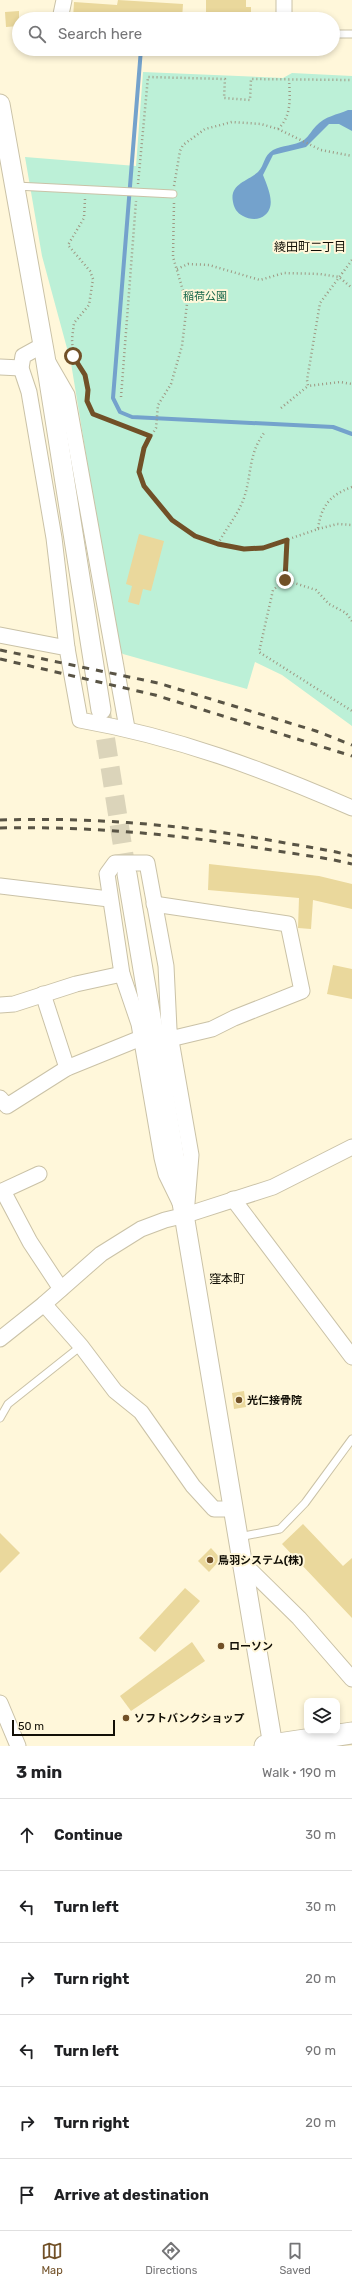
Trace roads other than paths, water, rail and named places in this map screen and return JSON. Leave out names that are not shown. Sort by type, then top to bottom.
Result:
[{"type":"main road","points":[[270,1746],[352,1733]]},
{"type":"street","points":[[61,12],[64,0]]},
{"type":"street","points":[[284,0],[284,12]]},
{"type":"street","points":[[0,104],[44,351],[100,710]]},
{"type":"street","points":[[44,351],[23,356],[21,368],[29,392],[54,538],[67,648],[80,720],[127,728],[185,743],[273,773],[352,808]]},
{"type":"street","points":[[44,351],[67,395],[127,728]]},
{"type":"street","points":[[0,367],[21,368]]},
{"type":"street","points":[[0,635],[67,648]]},
{"type":"street","points":[[114,863],[147,863],[166,966],[170,1039],[191,1155],[186,1215],[166,1174],[139,1024],[122,974],[109,899],[107,874],[114,863]]},
{"type":"street","points":[[127,874],[170,1133],[186,1215],[243,1563],[270,1746]]},
{"type":"street","points":[[0,886],[109,899]]},
{"type":"street","points":[[154,904],[288,924],[302,991],[234,1018],[212,1029],[170,1039]]},
{"type":"street","points":[[0,1005],[14,1004],[76,984],[122,974]]},
{"type":"street","points":[[43,994],[67,1068]]},
{"type":"street","points":[[0,1098],[7,1106],[67,1068],[141,1038]]},
{"type":"street","points":[[0,1339],[44,1304],[101,1254],[141,1229],[165,1220],[186,1215],[273,1187],[352,1147]]},
{"type":"street","points":[[39,1174],[1,1191],[30,1242],[61,1289]]},
{"type":"street","points":[[233,1199],[352,1357]]},
{"type":"street","points":[[44,1304],[81,1346],[115,1391],[141,1412],[198,1492],[214,1509],[234,1510]]},
{"type":"street","points":[[243,1563],[299,1618],[352,1679]]},
{"type":"street","points":[[0,1703],[18,1746]]},
{"type":"lane","points":[[340,34],[352,34]]},
{"type":"lane","points":[[15,186],[173,194]]},
{"type":"lane","points":[[0,1418],[8,1404],[81,1346]]},
{"type":"lane","points":[[238,1537],[280,1528],[305,1503],[352,1439]]},
{"type":"water","points":[[348,110],[352,110],[352,131],[339,124],[329,124],[306,147],[273,155],[263,175],[269,192],[271,204],[266,214],[260,218],[252,219],[237,212],[233,202],[234,191],[240,184],[258,172],[270,152],[277,148],[304,140],[323,120]]},
{"type":"waterway","points":[[140,56],[113,398],[120,412],[132,417],[333,427],[352,434]]},
{"type":"tunnel","points":[[101,710],[127,874]]},
{"type":"railway","points":[[0,650],[158,683],[316,731],[352,745]]},
{"type":"railway","points":[[0,659],[155,695],[352,756]]},
{"type":"railway","points":[[0,820],[35,819],[138,823],[241,835],[323,849],[352,856]]},
{"type":"railway","points":[[0,828],[70,828],[174,836],[243,845],[352,864]]},
{"type":"place","name":"光仁接骨院","points":[[239,1400]]},
{"type":"place","name":"鳥羽システム(株)","points":[[210,1560]]},
{"type":"place","name":"ローソン","points":[[221,1646]]},
{"type":"place","name":"ソフトバンクショップ","points":[[126,1718]]},
{"type":"district","name":"綾田町二丁目","points":[[310,247]]},
{"type":"district","name":"窪本町","points":[[227,1279]]},
{"type":"park label","name":"稲荷公園","points":[[205,296]]}]
